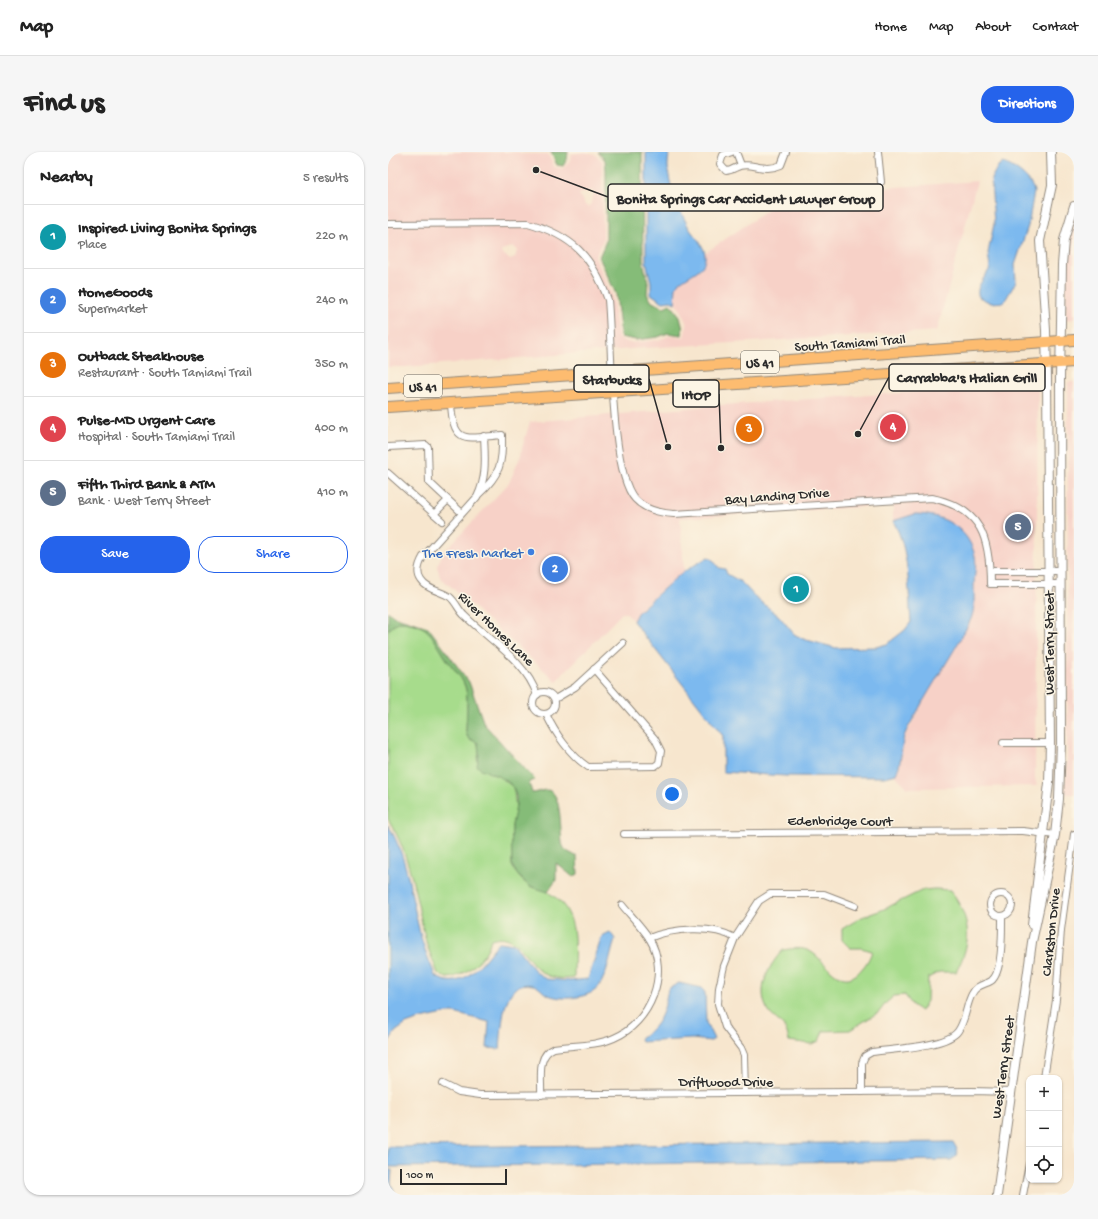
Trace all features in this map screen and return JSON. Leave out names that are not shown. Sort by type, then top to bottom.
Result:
[{"type":"main road","name":"South Tamiami Trail","points":[[388,388],[1074,340]]},
{"type":"main road","name":"US 41","points":[[388,407],[1074,362]]},
{"type":"street","points":[[732,152],[723,155],[720,164],[723,169],[730,171],[741,166],[774,169],[781,165],[786,152]]},
{"type":"street","points":[[736,152],[741,166]]},
{"type":"street","points":[[878,152],[882,182]]},
{"type":"street","name":"West Terry Street","points":[[1032,942],[1032,922],[1043,833],[1050,743],[1047,342],[1040,241],[1052,185],[1051,152]]},
{"type":"street","name":"West Terry Street","points":[[997,1195],[1032,942],[1055,835],[1059,800],[1061,743],[1060,571],[1063,249],[1074,206]]},
{"type":"street","name":"Bay Landing Drive","points":[[388,224],[528,223],[546,228],[564,237],[578,247],[602,283],[608,300],[613,392],[622,470],[627,487],[644,507],[662,513],[674,514],[932,498],[959,508],[977,523],[987,544],[990,584],[1060,584]]},
{"type":"street","points":[[451,403],[452,422],[455,430],[461,435],[467,437],[502,435],[502,460],[497,476],[477,496]]},
{"type":"street","name":"River Homes Lane","points":[[484,436],[484,480],[477,496],[423,557],[419,564],[420,579],[424,584],[451,598],[463,615],[529,675],[537,695],[533,701],[534,708],[540,713],[546,714],[558,735],[581,762],[588,767],[654,766],[659,763],[661,751],[654,739],[594,669]]},
{"type":"street","points":[[388,447],[426,445],[428,447],[429,482],[462,513]]},
{"type":"street","points":[[388,473],[442,521]]},
{"type":"street","points":[[434,514],[448,500]]},
{"type":"street","points":[[990,571],[1060,571]]},
{"type":"street","points":[[555,700],[575,687],[623,644]]},
{"type":"street","points":[[537,695],[547,692],[555,700]]},
{"type":"street","points":[[546,714],[554,709],[555,700]]},
{"type":"street","points":[[1003,742],[1050,743]]},
{"type":"street","name":"Edenbridge Court","points":[[624,834],[1015,831],[1055,835]]},
{"type":"street","name":"Clarkston Drive","points":[[1044,1075],[1056,1000],[1061,930],[1074,834]]},
{"type":"street","points":[[745,1093],[744,1055],[741,1048],[725,1027],[718,1004],[718,988],[724,966],[735,938],[759,901],[770,894],[824,894],[855,906]]},
{"type":"street","points":[[542,1095],[542,1062],[548,1051],[554,1048],[606,1041],[614,1038],[630,1029],[647,1010],[656,988],[658,972],[655,954],[649,938],[622,906]]},
{"type":"street","points":[[862,1092],[862,1063],[865,1056],[872,1052],[941,1042],[955,1035],[960,1029],[972,993],[977,986],[992,980],[997,973],[1001,951],[1002,916]]},
{"type":"street","points":[[649,938],[665,931],[710,930],[726,933],[735,938]]},
{"type":"street","name":"Driftwood Drive","points":[[443,1084],[468,1094],[542,1095],[972,1091],[1011,1092]]},
{"type":"street","points":[[1023,1195],[1026,1180]]},
{"type":"shaded area","points":[[388,152],[519,152],[522,154],[548,154],[554,167],[562,169],[570,161],[571,154],[584,152],[595,154],[602,161],[603,240],[595,257],[612,295],[618,338],[629,343],[659,340],[668,336],[684,337],[687,325],[681,310],[675,303],[676,286],[685,277],[701,269],[705,253],[790,195],[977,181],[937,331],[644,348],[405,367],[388,367]],"holes":[[[592,190],[594,194],[591,205],[588,207],[585,205],[579,194]],[[513,247],[517,250],[515,258],[510,260],[501,252],[504,249]]]},
{"type":"shaded area","points":[[1074,220],[1074,319],[1066,320],[1067,249]]},
{"type":"shaded area","points":[[1068,382],[1074,382],[1074,794],[1067,794],[1064,790],[1067,773]]},
{"type":"shaded area","points":[[1038,384],[1035,778],[1037,786],[908,788],[894,774],[899,769],[905,736],[937,676],[947,663],[966,628],[974,606],[975,555],[965,535],[943,518],[915,514],[893,521],[893,505],[680,518],[684,572],[641,608],[633,621],[627,613],[622,613],[556,681],[440,577],[437,566],[443,553],[509,483],[521,455],[530,422],[722,405]]},
{"type":"green space","points":[[551,152],[568,152],[567,159],[563,166],[557,165]]},
{"type":"green space","points":[[598,152],[642,152],[643,262],[648,282],[647,294],[652,302],[664,307],[670,304],[673,307],[681,322],[682,335],[668,333],[658,337],[636,340],[621,337],[616,294],[599,257],[606,241],[606,170],[605,160]]},
{"type":"green space","points":[[388,611],[393,616],[428,627],[469,682],[484,724],[535,780],[529,782],[532,793],[547,790],[552,792],[556,798],[560,815],[563,846],[567,851],[577,857],[578,874],[573,877],[556,863],[556,880],[548,892],[529,886],[517,874],[512,865],[512,827],[516,806],[515,791],[504,779],[477,766],[479,754],[478,743],[468,738],[466,732],[467,696],[465,686],[433,637],[423,628],[409,623],[398,622],[388,630]]},
{"type":"green space","points":[[398,622],[417,625],[428,632],[433,637],[465,686],[467,696],[466,732],[468,738],[478,743],[479,754],[477,760],[492,774],[498,776],[512,786],[514,791],[516,809],[512,825],[513,868],[524,882],[531,887],[544,889],[561,903],[567,911],[574,932],[574,978],[555,978],[541,972],[516,944],[509,939],[501,937],[491,939],[489,946],[481,959],[469,970],[454,977],[447,978],[438,974],[427,945],[408,864],[403,849],[388,819],[388,630]]},
{"type":"green space","points":[[923,890],[950,890],[957,901],[966,920],[967,940],[965,950],[956,972],[939,972],[928,978],[927,1001],[921,1011],[912,1005],[905,995],[894,996],[879,1012],[850,1030],[823,1031],[819,1041],[812,1044],[789,1041],[785,1028],[769,1012],[763,996],[763,987],[768,971],[783,950],[798,948],[807,950],[819,958],[837,975],[843,978],[850,978],[857,974],[864,966],[872,951],[861,948],[850,948],[842,940],[842,929],[862,917],[882,910]]},
{"type":"water","points":[[646,152],[670,152],[668,170],[676,201],[689,228],[701,244],[705,253],[704,263],[700,269],[676,286],[675,303],[671,301],[663,302],[651,294],[651,282],[646,262]]},
{"type":"water","points":[[1003,163],[1022,174],[1030,183],[1034,192],[1028,226],[1015,265],[1016,282],[1004,302],[991,303],[979,297],[978,290],[990,268],[988,253],[994,224],[991,179],[998,166]]},
{"type":"water","points":[[915,514],[935,516],[952,524],[960,530],[972,546],[976,559],[974,607],[971,619],[965,631],[906,731],[896,774],[885,777],[786,776],[723,772],[723,736],[633,621],[637,613],[680,574],[708,557],[713,560],[719,568],[725,569],[727,574],[741,582],[757,599],[779,616],[794,634],[803,639],[836,648],[876,647],[887,644],[905,630],[911,622],[907,570],[903,544],[893,521]]},
{"type":"water","points":[[388,825],[402,854],[425,951],[435,976],[446,981],[463,979],[483,962],[499,942],[514,944],[536,972],[546,979],[570,981],[588,979],[602,936],[610,932],[615,939],[607,967],[599,986],[593,992],[588,994],[568,998],[550,996],[533,985],[522,985],[515,989],[509,997],[505,1007],[500,1049],[487,1048],[489,1022],[454,1013],[417,1020],[406,1024],[395,1032],[388,1043]]},
{"type":"water","points":[[679,983],[702,988],[705,993],[706,1023],[714,1039],[711,1041],[692,1039],[641,1042],[640,1039],[657,1024],[663,1012],[668,989]]},
{"type":"water","points":[[953,1142],[957,1149],[957,1156],[951,1160],[388,1167],[388,1147]]},
{"type":"water","points":[[388,1170],[392,1170],[391,1183],[396,1195],[388,1195]]},
{"type":"place","name":"Bonita Springs Car Accident Lawyer Group","points":[[536,170]]},
{"type":"place","name":"Pulse-MD Urgent Care","points":[[893,427]]},
{"type":"place","name":"Outback Steakhouse","points":[[749,429]]},
{"type":"place","name":"Carrabba's Italian Grill","points":[[858,434]]},
{"type":"place","name":"Starbucks","points":[[668,447]]},
{"type":"place","name":"IHOP","points":[[721,448]]},
{"type":"place","name":"Fifth Third Bank & ATM","points":[[1018,527]]},
{"type":"place","name":"The Fresh Market","points":[[531,552]]},
{"type":"place","name":"HomeGoods","points":[[555,569]]},
{"type":"place","name":"Inspired Living Bonita Springs","points":[[796,589]]}]
